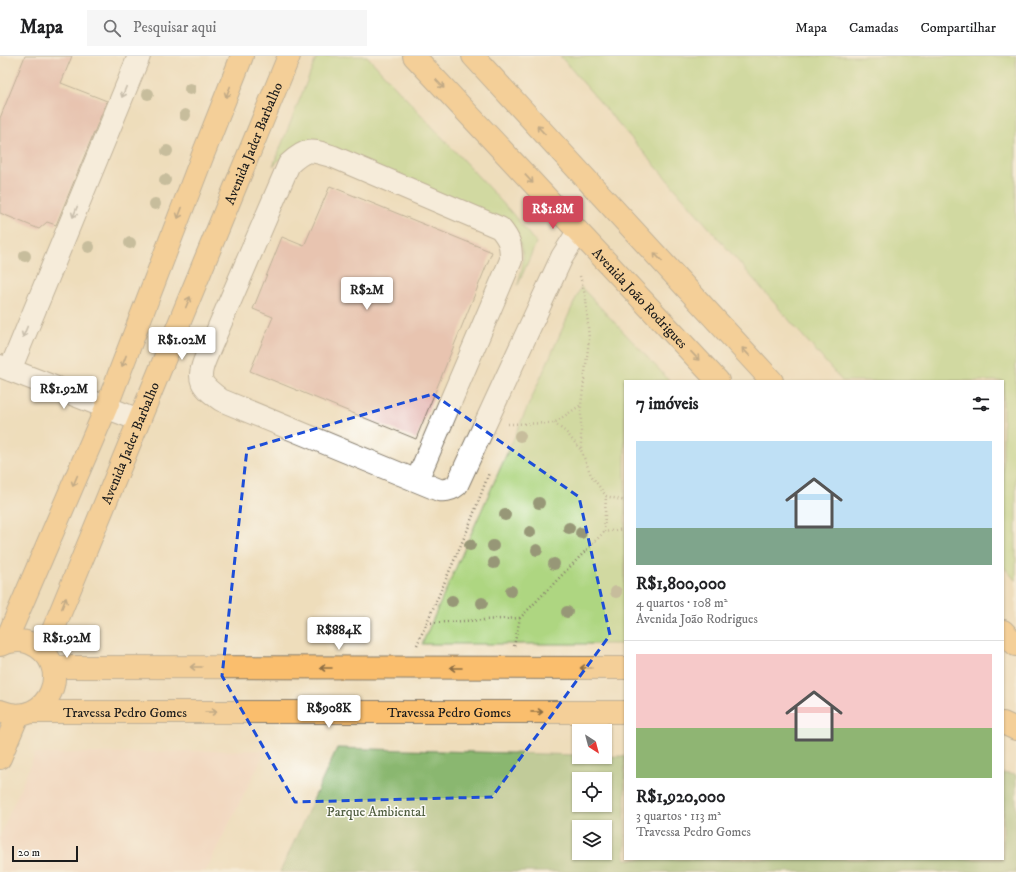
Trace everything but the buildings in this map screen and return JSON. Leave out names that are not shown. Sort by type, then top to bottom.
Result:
[{"type":"main road","points":[[3,644],[106,408],[242,56]]},
{"type":"main road","name":"Avenida Jader Barbalho","points":[[48,660],[139,420],[289,56]]},
{"type":"main road","name":"Avenida João Rodrigues","points":[[414,56],[717,380]]},
{"type":"main road","points":[[472,56],[771,380]]},
{"type":"main road","points":[[1004,632],[1016,645],[1004,651]]},
{"type":"main road","points":[[0,758],[17,713],[41,706],[48,698],[53,688],[54,678],[48,660],[36,646],[26,642],[16,641],[3,644]]},
{"type":"main road","points":[[48,660],[624,668]]},
{"type":"main road","name":"Travessa Pedro Gomes","points":[[17,713],[624,712]]},
{"type":"main road","points":[[1004,723],[1016,729]]},
{"type":"street","points":[[139,56],[5,368],[139,420]]},
{"type":"street","points":[[416,480],[506,275],[511,260],[511,247],[507,236],[500,228],[334,157],[313,151],[302,152],[289,164],[200,371],[201,380],[209,391],[221,400],[439,490],[447,491],[453,489],[457,485],[562,257],[578,232]]},
{"type":"path","points":[[576,283],[580,276],[586,299],[589,340],[581,405],[581,450]]},
{"type":"path","points":[[508,424],[554,422],[581,405]]},
{"type":"path","points":[[505,431],[511,417]]},
{"type":"path","points":[[554,422],[566,432],[581,450],[591,475],[606,496],[604,532]]},
{"type":"path","points":[[415,650],[467,531],[492,466]]},
{"type":"path","points":[[606,496],[624,501]]},
{"type":"path","points":[[513,649],[520,618],[604,532],[624,529]]},
{"type":"path","points":[[426,623],[520,618]]},
{"type":"highlighted area","points":[[433,394],[579,497],[610,635],[492,797],[295,802],[222,676],[247,449]]},
{"type":"shaded area","points":[[266,750],[205,872],[0,872],[0,836],[35,754]]},
{"type":"green space","points":[[317,56],[367,56],[512,213],[536,243],[518,285],[523,256],[518,239],[338,151],[280,159],[273,166]]},
{"type":"green space","points":[[560,56],[1016,56],[1016,581],[1004,567],[1004,380],[841,380]]},
{"type":"green space","points":[[581,287],[669,380],[624,380],[624,644],[422,644]]},
{"type":"green space","name":"Parque Ambiental","points":[[337,748],[572,755],[572,764],[612,764],[612,756],[624,756],[624,860],[1004,860],[1004,773],[1016,775],[1016,872],[280,872]]}]
